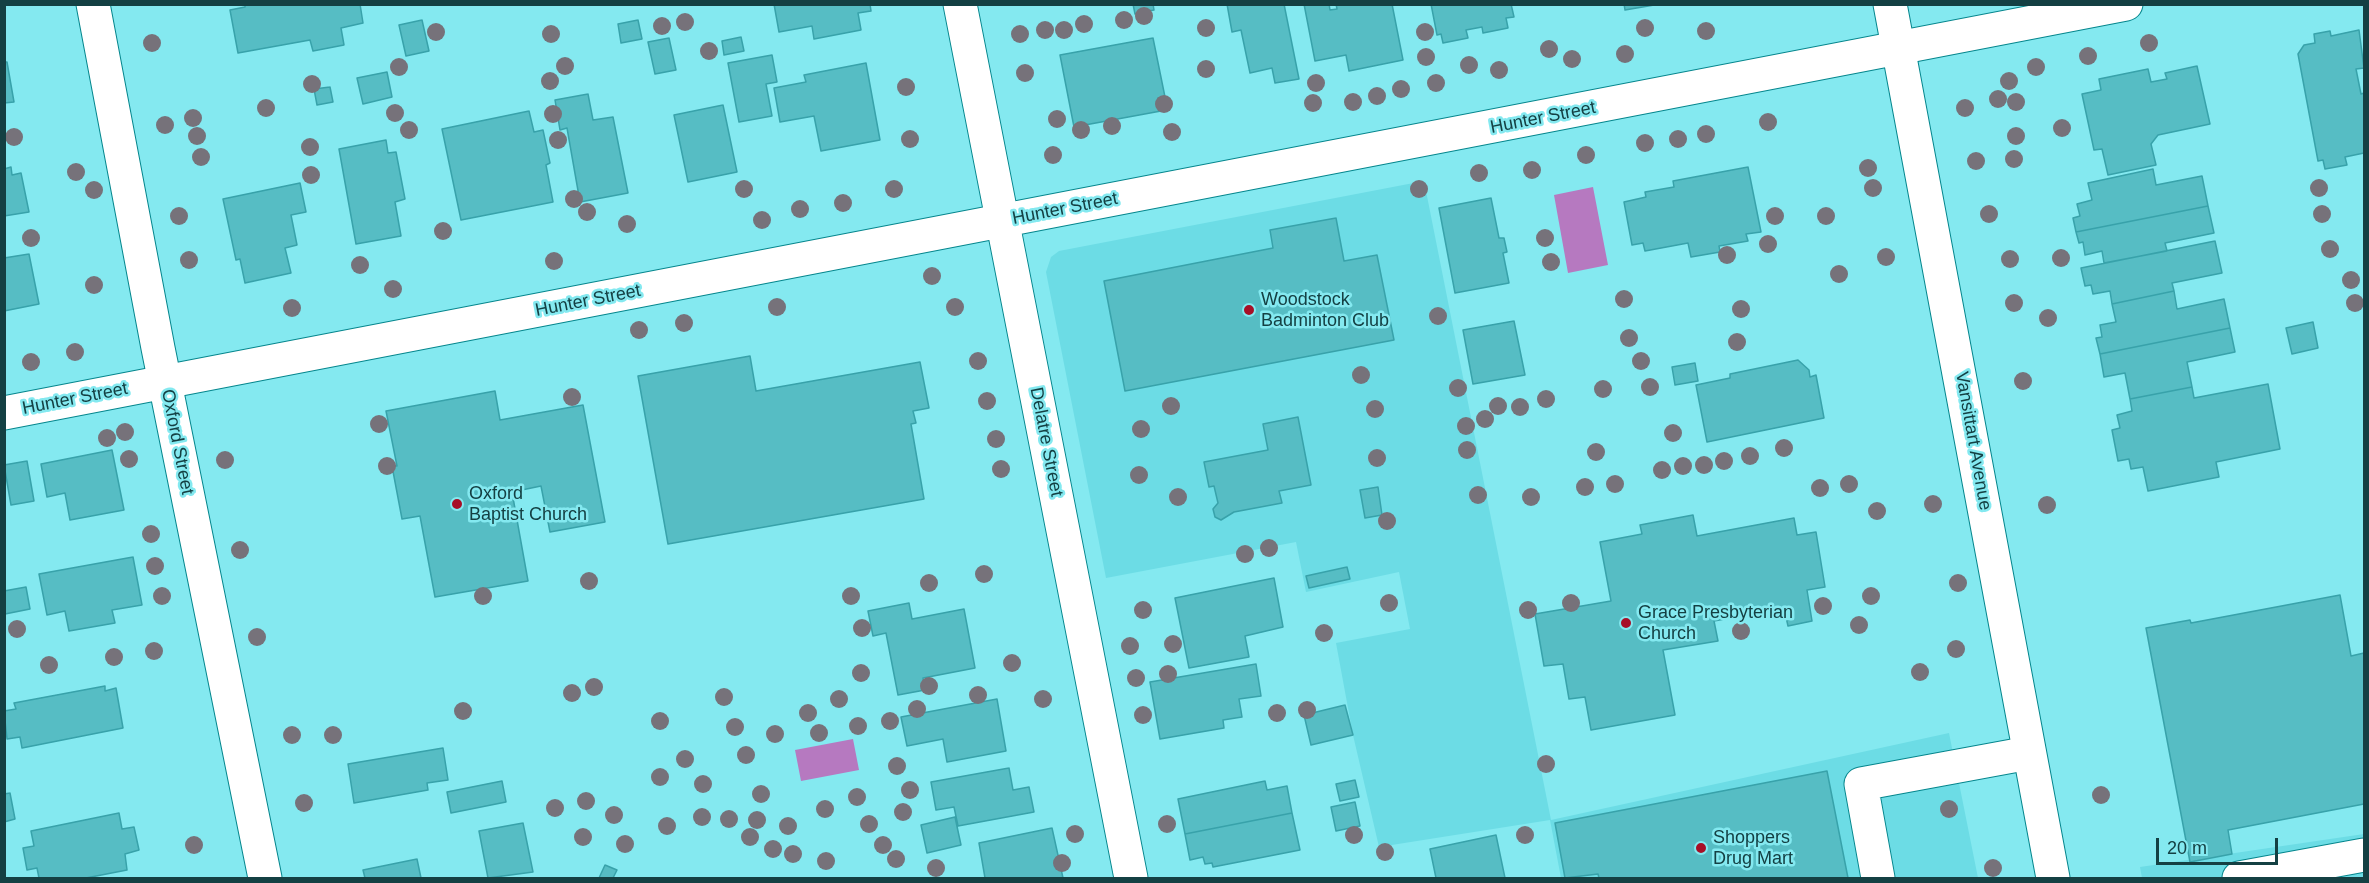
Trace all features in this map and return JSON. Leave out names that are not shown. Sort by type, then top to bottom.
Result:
[{"type":"street","name":"Oxford Street","points":[[93,4],[165,383],[265,879]]},
{"type":"street","name":"Delatre Street","points":[[960,4],[1131,879]]},
{"type":"street","name":"Vansittart Avenue","points":[[1890,4],[2053,879]]},
{"type":"street","name":"Hunter Street","points":[[4,413],[1502,126],[1898,46],[2126,4]]},
{"type":"street","points":[[1878,879],[1861,784],[2029,753]]},
{"type":"street","points":[[2239,879],[2364,855]]},
{"type":"shaded area","points":[[1424,181],[1551,820],[1949,733],[1978,878],[1561,878],[1550,820],[1379,847],[1353,735],[1336,643],[1410,629],[1399,572],[1306,592],[1296,542],[1106,578],[1046,272],[1051,257],[1059,251]]},
{"type":"shaded area","points":[[1593,187],[1608,265],[1568,273],[1554,195]]},
{"type":"shaded area","points":[[853,739],[859,770],[801,781],[795,750]]},
{"type":"shaded area","points":[[2364,834],[2364,878],[2142,878],[2140,867]]},
{"type":"building","points":[[245,4],[360,4],[363,23],[341,28],[344,45],[313,51],[310,40],[238,53],[230,10],[245,7]]},
{"type":"building","points":[[774,4],[870,4],[871,11],[858,13],[861,30],[814,39],[812,26],[779,32]]},
{"type":"building","points":[[1133,4],[1153,4],[1154,10],[1135,14]]},
{"type":"building","points":[[1227,4],[1284,4],[1299,79],[1275,83],[1272,68],[1250,73],[1241,30],[1232,32]]},
{"type":"building","points":[[1304,4],[1329,4],[1330,10],[1337,9],[1336,4],[1392,4],[1403,60],[1349,71],[1346,55],[1315,61]]},
{"type":"building","points":[[1431,4],[1511,4],[1514,17],[1506,18],[1508,28],[1483,33],[1482,27],[1466,30],[1468,38],[1443,43],[1441,34],[1437,35]]},
{"type":"building","points":[[1624,4],[1660,4],[1625,10]]},
{"type":"building","points":[[422,20],[429,51],[406,56],[399,25]]},
{"type":"building","points":[[638,20],[642,39],[621,43],[618,24]]},
{"type":"building","points":[[2359,30],[2364,68],[2356,69],[2361,94],[2364,93],[2364,153],[2345,157],[2347,165],[2325,169],[2323,160],[2318,161],[2298,54],[2304,45],[2315,43],[2314,34],[2330,31],[2331,36]]},
{"type":"building","points":[[741,37],[744,51],[724,55],[722,41]]},
{"type":"building","points":[[669,38],[676,70],[655,74],[648,42]]},
{"type":"building","points":[[1153,38],[1165,97],[1158,98],[1161,111],[1074,127],[1060,55]]},
{"type":"building","points":[[772,55],[777,82],[766,84],[772,116],[739,122],[728,63]]},
{"type":"building","points":[[4,62],[7,62],[14,102],[4,103]]},
{"type":"building","points":[[866,63],[880,140],[821,151],[814,116],[780,122],[774,88],[806,82],[804,75]]},
{"type":"building","points":[[2197,66],[2210,124],[2158,135],[2151,144],[2156,165],[2108,175],[2102,149],[2094,150],[2082,94],[2101,90],[2099,79],[2148,69],[2151,82],[2167,79],[2165,73]]},
{"type":"building","points":[[387,72],[392,97],[363,104],[357,78]]},
{"type":"building","points":[[330,87],[333,102],[317,105],[314,89]]},
{"type":"building","points":[[588,94],[593,120],[613,117],[628,193],[580,202],[567,128],[560,130],[555,100]]},
{"type":"building","points":[[723,105],[737,172],[688,182],[674,115]]},
{"type":"building","points":[[529,111],[534,132],[543,130],[550,163],[546,165],[553,202],[461,220],[442,129]]},
{"type":"building","points":[[386,140],[388,153],[396,152],[405,199],[395,202],[401,236],[356,244],[339,149]]},
{"type":"building","points":[[11,167],[12,175],[21,173],[29,212],[4,216],[4,169]]},
{"type":"building","points":[[1748,167],[1761,232],[1746,234],[1748,241],[1719,246],[1720,252],[1691,257],[1688,243],[1645,251],[1643,243],[1632,245],[1624,202],[1646,197],[1645,192],[1674,187],[1673,181]]},
{"type":"building","points":[[2153,169],[2156,185],[2202,176],[2208,206],[2076,232],[2073,218],[2080,216],[2077,204],[2092,200],[2088,183]]},
{"type":"building","points":[[300,183],[306,212],[291,215],[297,245],[285,248],[291,273],[245,283],[240,259],[236,260],[223,199]]},
{"type":"building","points":[[1491,198],[1499,238],[1504,238],[1507,252],[1503,253],[1509,283],[1455,293],[1439,208]]},
{"type":"building","points":[[2208,206],[2214,233],[2165,243],[2167,251],[2104,263],[2102,251],[2085,255],[2083,242],[2079,243],[2076,232]]},
{"type":"building","name":"Woodstock Badminton Club","points":[[1336,218],[1344,261],[1377,255],[1394,340],[1125,391],[1104,281],[1273,248],[1270,230]]},
{"type":"building","points":[[2215,241],[2222,273],[2172,283],[2174,291],[2112,304],[2110,291],[2093,294],[2091,285],[2085,286],[2081,268]]},
{"type":"building","points":[[29,254],[39,304],[4,311],[4,258]]},
{"type":"building","points":[[2174,291],[2177,309],[2224,299],[2230,328],[2100,354],[2096,338],[2102,337],[2100,325],[2116,322],[2112,304]]},
{"type":"building","points":[[1514,321],[1525,375],[1473,384],[1463,330]]},
{"type":"building","points":[[2313,322],[2318,348],[2292,354],[2286,328]]},
{"type":"building","points":[[2230,328],[2235,352],[2187,362],[2192,387],[2130,399],[2125,373],[2104,377],[2100,354]]},
{"type":"building","points":[[750,356],[756,391],[920,362],[929,408],[913,411],[916,423],[911,424],[924,499],[668,544],[638,376]]},
{"type":"building","points":[[1798,360],[1809,370],[1810,377],[1816,375],[1824,418],[1707,442],[1696,385],[1730,378],[1730,374]]},
{"type":"building","points":[[1695,363],[1698,381],[1675,385],[1672,367]]},
{"type":"building","points":[[2268,384],[2280,449],[2216,462],[2219,477],[2148,491],[2143,467],[2131,469],[2129,459],[2118,461],[2112,430],[2120,428],[2117,415],[2132,411],[2130,399],[2192,387],[2194,398]]},
{"type":"building","name":"Oxford Baptist Church","points":[[495,391],[500,420],[583,405],[605,522],[550,532],[541,486],[512,492],[528,581],[435,597],[420,516],[402,519],[392,466],[397,466],[386,411]]},
{"type":"building","points":[[1298,417],[1311,485],[1279,491],[1282,503],[1234,512],[1221,520],[1215,517],[1213,509],[1218,503],[1214,486],[1209,487],[1204,462],[1268,450],[1263,424]]},
{"type":"building","points":[[112,450],[124,510],[70,520],[65,493],[47,497],[41,464]]},
{"type":"building","points":[[27,461],[34,501],[11,505],[4,465]]},
{"type":"building","points":[[1378,487],[1382,515],[1365,518],[1360,490]]},
{"type":"building","name":"Grace Presbyterian Church","points":[[1693,515],[1697,536],[1794,518],[1797,535],[1816,532],[1825,587],[1807,590],[1812,621],[1788,626],[1784,608],[1714,621],[1718,641],[1663,650],[1675,715],[1591,730],[1585,697],[1569,699],[1563,664],[1544,666],[1535,614],[1611,601],[1600,542],[1642,534],[1640,525]]},
{"type":"building","points":[[133,557],[142,605],[112,610],[115,623],[69,631],[65,611],[47,615],[39,574]]},
{"type":"building","points":[[1347,567],[1350,579],[1309,588],[1306,576]]},
{"type":"building","points":[[1274,578],[1283,627],[1245,636],[1249,657],[1189,668],[1175,598]]},
{"type":"building","points":[[26,587],[30,609],[5,614],[4,591]]},
{"type":"building","points":[[2340,595],[2351,656],[2364,653],[2364,804],[2228,830],[2232,854],[2190,862],[2146,628],[2190,620],[2191,623]]},
{"type":"building","points":[[909,603],[912,619],[964,609],[975,668],[923,678],[925,690],[898,695],[886,633],[873,636],[868,611]]},
{"type":"building","points":[[1256,664],[1261,696],[1239,699],[1242,717],[1223,720],[1224,728],[1160,739],[1150,682]]},
{"type":"building","points":[[105,686],[105,691],[116,688],[123,728],[22,748],[20,737],[7,739],[4,711],[16,709],[14,703]]},
{"type":"building","points":[[997,699],[1006,751],[947,762],[943,739],[907,746],[901,717]]},
{"type":"building","points":[[1345,705],[1353,735],[1311,745],[1304,715]]},
{"type":"building","points":[[443,748],[448,780],[427,783],[428,790],[354,803],[348,764]]},
{"type":"building","points":[[1009,768],[1013,790],[1029,787],[1034,812],[958,826],[954,807],[936,810],[931,782]]},
{"type":"building","name":"Shoppers Drug Mart","points":[[1827,771],[1848,878],[1599,878],[1598,874],[1565,878],[1555,823]]},
{"type":"building","points":[[1355,780],[1359,797],[1340,801],[1336,784]]},
{"type":"building","points":[[502,781],[506,802],[451,813],[447,792]]},
{"type":"building","points":[[1265,781],[1267,790],[1287,786],[1292,813],[1185,834],[1178,799]]},
{"type":"building","points":[[10,793],[15,819],[4,822],[4,794]]},
{"type":"building","points":[[1355,802],[1360,826],[1336,831],[1331,807]]},
{"type":"building","points":[[119,813],[122,829],[134,827],[139,850],[125,854],[127,870],[86,878],[39,878],[37,868],[27,870],[23,848],[34,846],[31,831]]},
{"type":"building","points":[[1292,813],[1300,850],[1213,867],[1212,863],[1205,864],[1203,857],[1190,860],[1185,834]]},
{"type":"building","points":[[955,817],[961,845],[927,853],[921,825]]},
{"type":"building","points":[[523,823],[533,872],[488,878],[479,831]]},
{"type":"building","points":[[1052,828],[1063,878],[985,878],[979,843]]},
{"type":"building","points":[[1496,835],[1505,878],[1436,878],[1430,849]]},
{"type":"building","points":[[417,859],[421,878],[365,878],[363,870]]},
{"type":"building","points":[[605,865],[617,870],[613,878],[599,878]]},
{"type":"place","name":"Woodstock Badminton Club","points":[[1249,310]]},
{"type":"place","name":"Oxford Baptist Church","points":[[457,504]]},
{"type":"place","name":"Grace Presbyterian Church","points":[[1626,623]]},
{"type":"place","name":"Shoppers Drug Mart","points":[[1701,848]]}]
